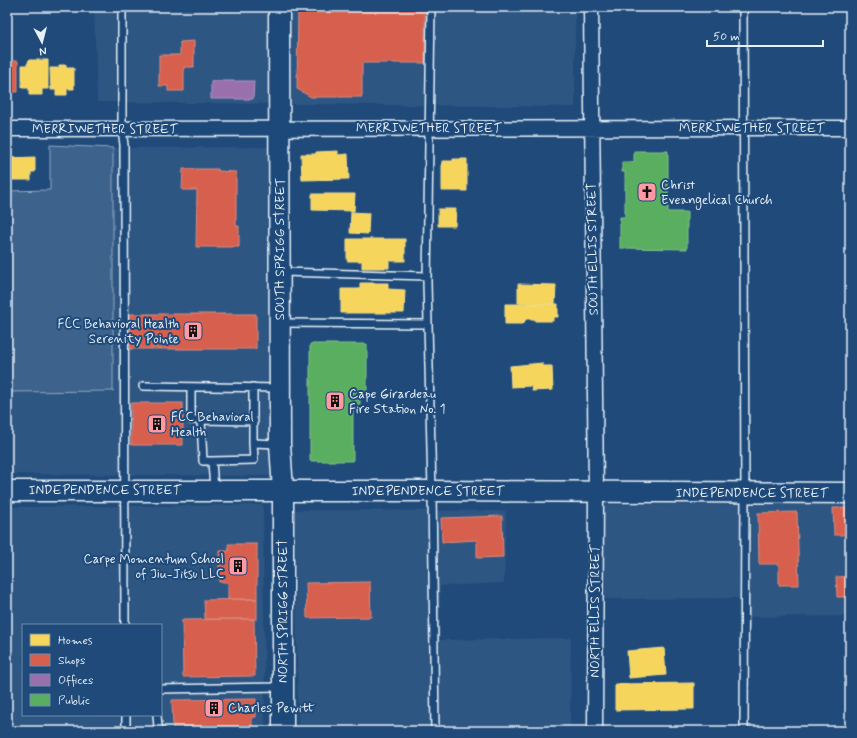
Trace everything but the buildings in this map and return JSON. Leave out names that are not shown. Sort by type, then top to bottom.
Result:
[{"type":"street","name":"SOUTH SPRIGG STREET","points":[[280,7],[280,444],[283,491]]},
{"type":"street","name":"SOUTH ELLIS STREET","points":[[591,7],[596,492]]},
{"type":"street","name":"MERRIWETHER STREET","points":[[7,129],[850,128]]},
{"type":"street","name":"INDEPENDENCE STREET","points":[[7,491],[214,490],[850,493]]},
{"type":"street","name":"NORTH SPRIGG STREET","points":[[283,491],[283,731]]},
{"type":"street","name":"NORTH ELLIS STREET","points":[[595,731],[596,492]]},
{"type":"lane","points":[[122,7],[122,129],[124,145],[125,624]]},
{"type":"lane","points":[[431,7],[427,276],[432,491],[434,731]]},
{"type":"lane","points":[[743,7],[745,492],[744,731]]},
{"type":"lane","points":[[281,272],[427,276]]},
{"type":"lane","points":[[281,323],[428,324]]},
{"type":"lane","points":[[143,386],[280,388]]},
{"type":"lane","points":[[191,387],[191,420],[254,421]]},
{"type":"lane","points":[[202,420],[203,461],[254,460],[254,388]]},
{"type":"lane","points":[[254,443],[280,444]]},
{"type":"lane","points":[[212,461],[214,490]]},
{"type":"lane","points":[[162,689],[283,687]]},
{"type":"lane","points":[[126,716],[126,731]]},
{"type":"lane","points":[[158,716],[158,727],[162,731]]},
{"type":"shaded area","points":[[94,7],[575,7],[575,107],[97,102]]},
{"type":"shaded area","points":[[50,145],[113,148],[113,391],[7,392],[7,191],[50,190]]},
{"type":"shaded area","points":[[274,147],[274,476],[7,474],[7,392],[113,391],[113,148]]},
{"type":"shaded area","points":[[850,504],[850,616],[738,617],[738,598],[605,599],[604,505]]},
{"type":"shaded area","points":[[263,505],[265,731],[7,731],[7,507]]},
{"type":"shaded area","points":[[295,510],[506,511],[504,583],[440,586],[440,640],[571,638],[570,731],[298,731]]},
{"type":"place","name":"Christ Eveangelical Church","points":[[647,192]]},
{"type":"place","name":"FCC Behavioral Health Serenity Pointe","points":[[193,331]]},
{"type":"place","name":"Cape Girardeau Fire Station No. 1","points":[[335,401]]},
{"type":"place","name":"FCC Behavioral Health","points":[[157,424]]},
{"type":"place","name":"Carpe Momentum School of Jiu-Jitsu LLC","points":[[238,566]]},
{"type":"place","name":"Charles Pewitt","points":[[214,708]]}]
